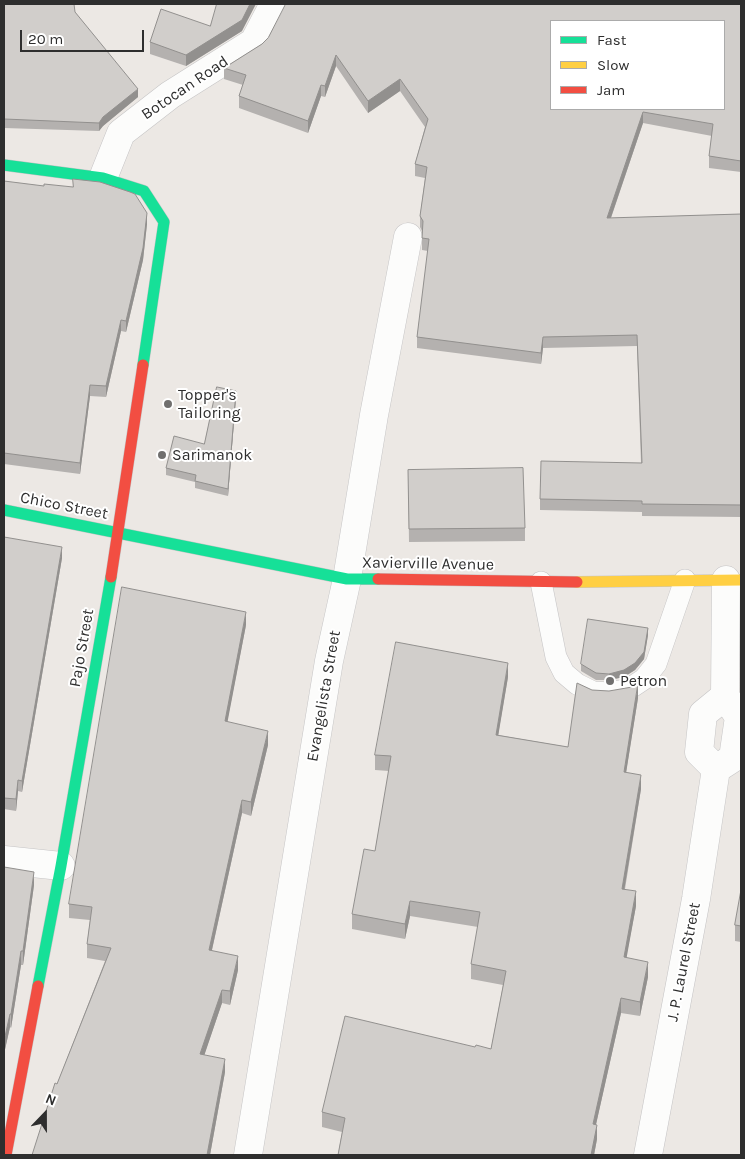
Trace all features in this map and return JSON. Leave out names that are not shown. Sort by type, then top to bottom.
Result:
[{"type":"street","name":"Botocan Road","points":[[103,178],[121,132],[170,94],[254,42],[274,4]]},
{"type":"street","name":"Pajo Street","points":[[4,165],[103,178],[144,191],[164,222],[118,533],[61,866],[6,1155]]},
{"type":"street","name":"Evangelista Street","points":[[248,1155],[328,661],[347,579],[374,416],[408,237]]},
{"type":"street","name":"Chico Street","points":[[4,510],[118,533]]},
{"type":"street","name":"Xavierville Avenue","points":[[118,533],[347,579],[541,582],[734,580]]},
{"type":"street","points":[[726,696],[703,714],[701,726],[699,752],[716,768],[733,758],[739,718],[726,696],[734,580]]},
{"type":"street","name":"J. P. Laurel Street","points":[[648,1155],[696,899],[716,768]]},
{"type":"street","points":[[4,860],[61,866]]},
{"type":"lane","points":[[541,582],[556,657],[564,672],[577,684],[593,692],[610,693],[628,689],[644,679],[656,664],[685,580]]},
{"type":"building","points":[[4,4],[74,4],[75,12],[138,89],[103,117],[99,123],[4,119]]},
{"type":"building","points":[[217,4],[250,4],[242,20],[186,55],[150,42],[161,9],[210,26]]},
{"type":"building","points":[[286,4],[741,4],[741,161],[709,156],[713,124],[643,112],[607,218],[741,214],[741,505],[642,504],[642,501],[540,499],[541,461],[642,463],[637,335],[543,337],[541,353],[417,337],[429,239],[422,238],[423,221],[420,216],[427,167],[415,164],[428,119],[400,79],[368,101],[336,55],[325,86],[321,85],[308,121],[239,96],[246,75],[224,68],[262,44],[268,38]]},
{"type":"building","points":[[73,179],[100,182],[135,194],[147,213],[143,248],[126,321],[121,320],[106,386],[90,385],[80,463],[4,453],[4,181],[44,186],[44,184],[73,187]]},
{"type":"building","points":[[217,387],[236,391],[228,489],[195,481],[196,475],[166,468],[174,436],[204,444]]},
{"type":"building","points":[[523,468],[525,528],[409,529],[408,470]]},
{"type":"building","points":[[4,537],[62,547],[22,781],[18,780],[16,799],[4,798]]},
{"type":"building","points":[[122,587],[246,612],[225,721],[268,731],[251,802],[242,800],[209,950],[238,956],[230,991],[222,990],[200,1054],[225,1059],[207,1155],[32,1155],[55,1083],[57,1084],[111,948],[87,944],[92,907],[69,904]]},
{"type":"building","points":[[588,619],[648,628],[644,652],[635,663],[624,670],[609,674],[596,673],[581,664]]},
{"type":"building","points":[[396,642],[508,663],[496,735],[568,747],[577,683],[592,690],[609,691],[632,687],[638,683],[624,772],[641,775],[622,889],[636,891],[624,957],[648,962],[640,1002],[621,998],[593,1124],[597,1125],[591,1155],[338,1155],[345,1118],[322,1112],[345,1016],[475,1047],[476,1045],[491,1049],[506,971],[471,964],[480,912],[410,901],[405,924],[352,914],[364,849],[375,851],[391,756],[375,755]]},
{"type":"building","points":[[4,867],[34,872],[23,951],[21,951],[11,1014],[4,1041]]},
{"type":"building","points":[[741,890],[741,926],[735,925]]},
{"type":"traffic: fast","points":[[4,165],[103,178],[144,191],[164,222],[143,365]]},
{"type":"traffic: fast","points":[[4,510],[347,579],[378,579]]},
{"type":"traffic: fast","points":[[38,986],[61,866],[111,577]]},
{"type":"traffic: slow","points":[[577,582],[741,580]]},
{"type":"traffic: jam","points":[[111,577],[143,365]]},
{"type":"traffic: jam","points":[[378,579],[577,582]]},
{"type":"traffic: jam","points":[[6,1155],[38,986]]},
{"type":"place","name":"Topper's Tailoring","points":[[168,404]]},
{"type":"place","name":"Sarimanok","points":[[162,455]]},
{"type":"place","name":"Petron","points":[[610,681]]}]
